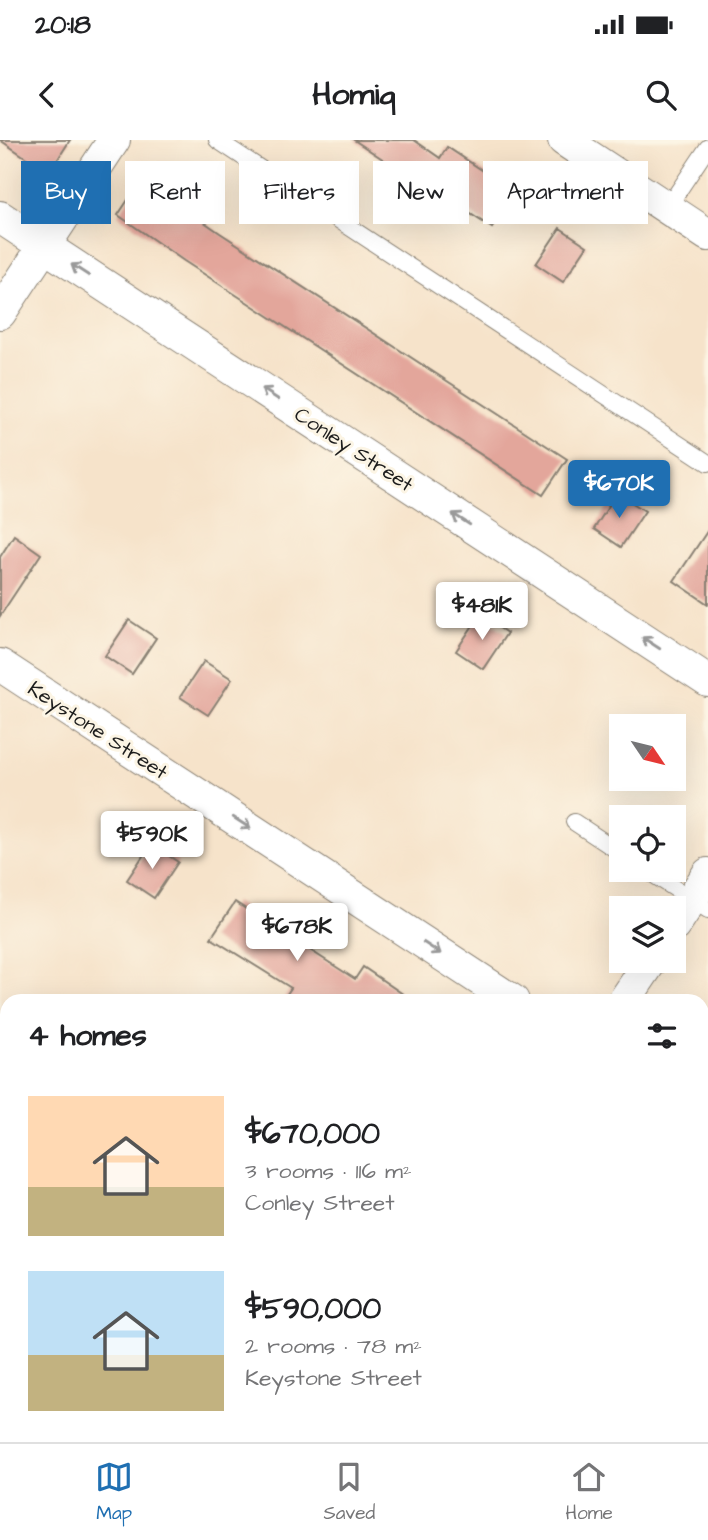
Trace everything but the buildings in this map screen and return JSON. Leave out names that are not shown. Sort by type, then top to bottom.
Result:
[{"type":"street","points":[[0,313],[114,140]]},
{"type":"street","points":[[564,140],[708,235]]},
{"type":"street","name":"Conley Street","points":[[0,217],[708,681]]},
{"type":"street","name":"Keystone Street","points":[[0,665],[502,994]]},
{"type":"street","points":[[686,913],[702,895]]},
{"type":"street","points":[[629,994],[643,973]]},
{"type":"lane","points":[[217,140],[708,463]]},
{"type":"lane","points":[[667,208],[708,147]]},
{"type":"lane","points":[[574,822],[609,845]]},
{"type":"lane","points":[[673,882],[702,895]]}]
